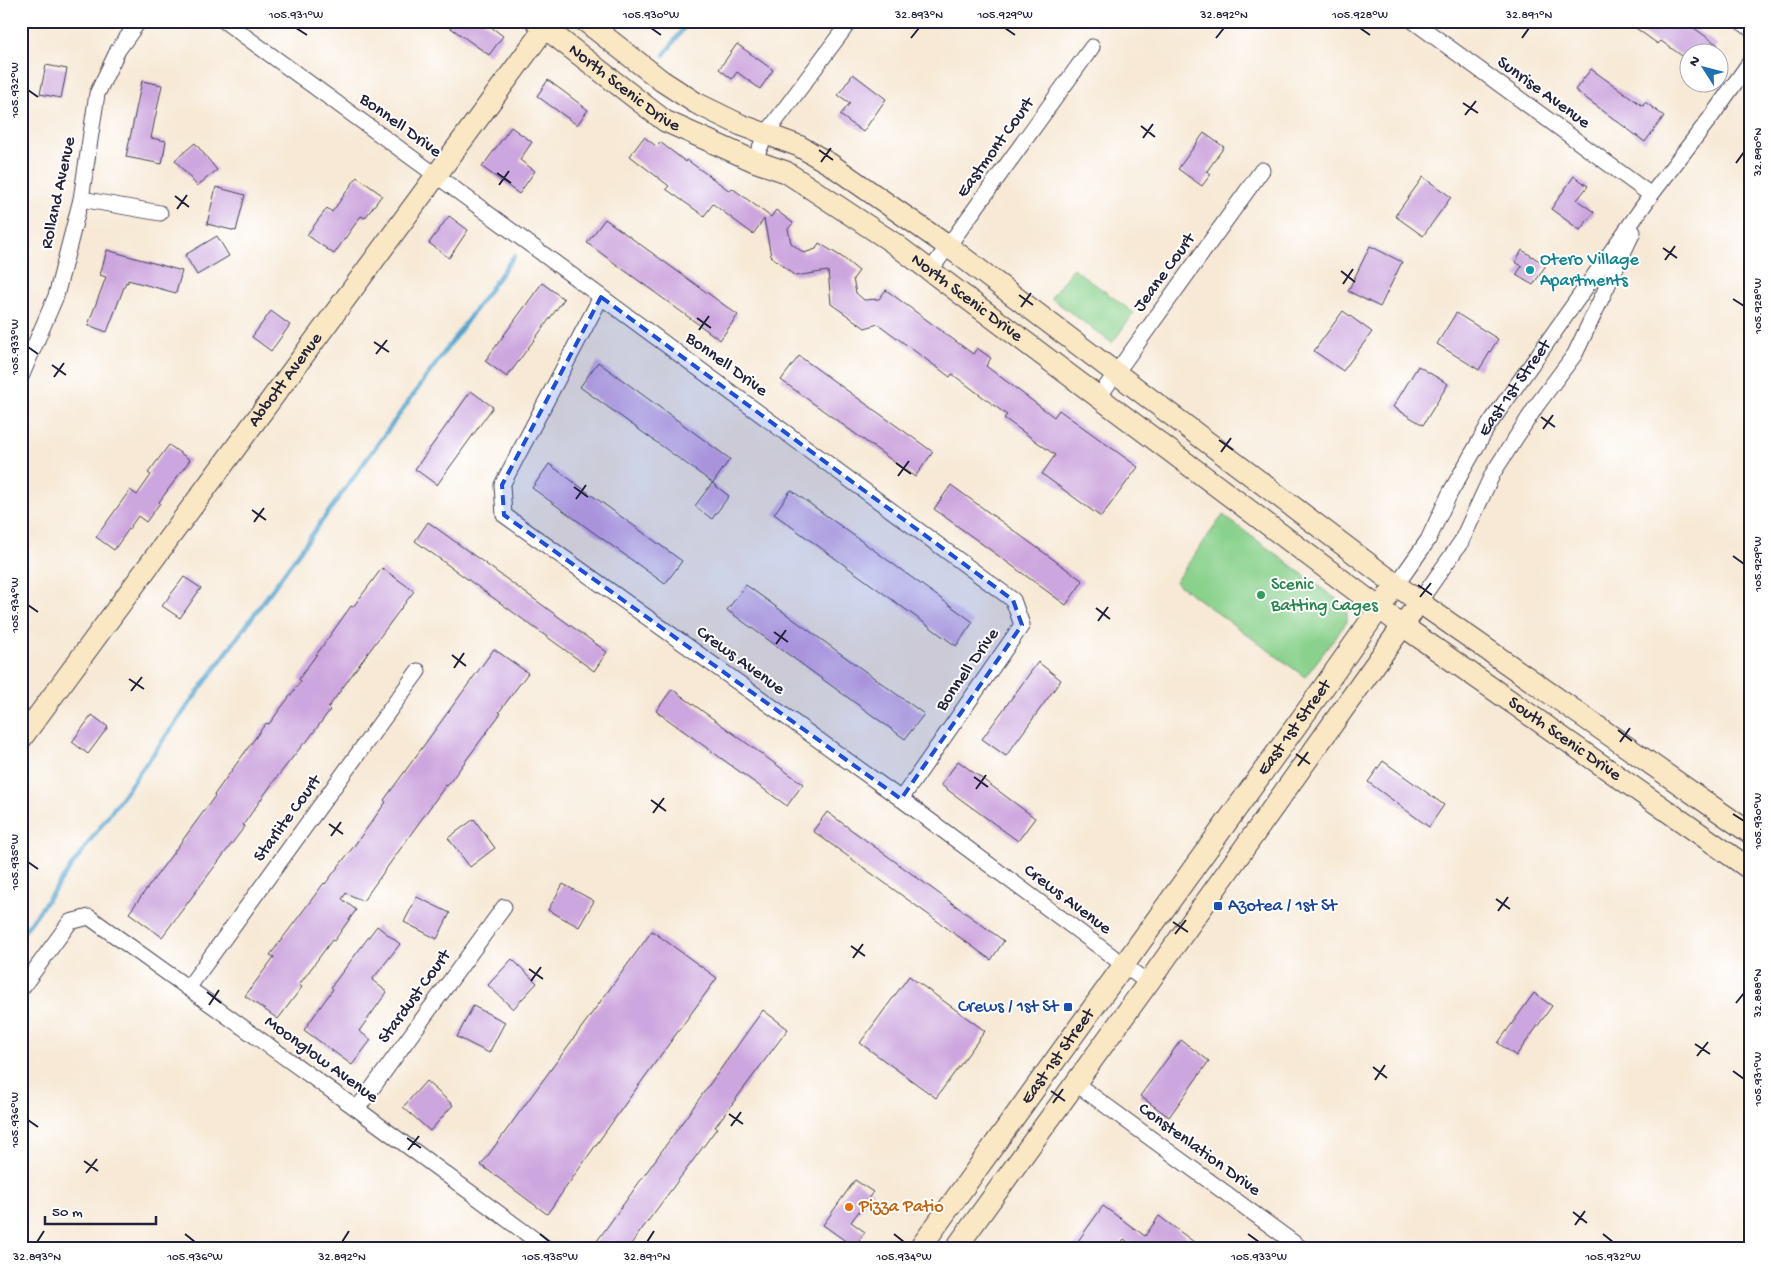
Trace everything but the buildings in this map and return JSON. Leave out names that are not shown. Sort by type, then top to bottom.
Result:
[{"type":"main road","name":"North Scenic Drive","points":[[585,21],[662,81],[696,103],[741,125],[799,146],[830,164],[949,247],[1419,602]]},
{"type":"main road","name":"Abbott Avenue","points":[[21,739],[437,176],[544,24]]},
{"type":"main road","name":"North Scenic Drive","points":[[544,24],[665,121],[754,161],[786,172],[892,242],[1379,608]]},
{"type":"main road","name":"East 1st Street","points":[[920,1248],[1397,584]]},
{"type":"main road","name":"East 1st Street","points":[[956,1248],[1148,983],[1419,602]]},
{"type":"main road","name":"South Scenic Drive","points":[[1419,602],[1750,833]]},
{"type":"main road","name":"South Scenic Drive","points":[[1379,608],[1750,869]]},
{"type":"street","name":"Rolland Avenue","points":[[21,377],[56,296],[81,198],[97,94],[118,50],[139,21]]},
{"type":"street","name":"Bonnell Drive","points":[[224,21],[1014,600],[1022,626],[901,799]]},
{"type":"street","points":[[754,161],[766,134],[850,21]]},
{"type":"street","name":"Sunrise Avenue","points":[[1413,21],[1651,194]]},
{"type":"street","points":[[1740,21],[1750,28]]},
{"type":"street","name":"Eastmont Court","points":[[930,271],[1092,47]]},
{"type":"street","name":"East 1st Street","points":[[1397,584],[1428,540],[1450,493],[1488,426],[1651,194],[1711,117],[1750,62]]},
{"type":"street","name":"Jeane Court","points":[[1098,398],[1262,170]]},
{"type":"street","name":"East 1st Street","points":[[1419,602],[1461,542],[1493,473],[1537,405],[1575,354],[1651,194]]},
{"type":"street","points":[[81,198],[160,213]]},
{"type":"street","name":"Crews Avenue","points":[[601,297],[502,485],[504,515],[901,799],[1148,983]]},
{"type":"street","name":"Starlite Court","points":[[188,988],[418,671]]},
{"type":"street","name":"Stardust Court","points":[[357,1109],[504,907]]},
{"type":"street","name":"Moonglow Avenue","points":[[21,989],[70,922],[89,916],[546,1248]]},
{"type":"street","name":"Constenlation Drive","points":[[1075,1083],[1301,1248]]},
{"type":"highlighted area","points":[[601,297],[1013,600],[1022,625],[901,799],[504,515],[502,485]]},
{"type":"green space","points":[[1073,268],[1134,313],[1112,343],[1051,298]]},
{"type":"green space","name":"Scenic Batting Cages","points":[[1223,515],[1347,607],[1347,622],[1305,677],[1175,582]]},
{"type":"waterway","points":[[664,55],[689,21]]},
{"type":"waterway","points":[[21,936],[514,256]]},
{"type":"place","name":"Otero Village Apartments","points":[[1530,270]]},
{"type":"place","name":"Scenic Batting Cages","points":[[1261,595]]},
{"type":"place","name":"Azotea / 1st St","points":[[1218,906]]},
{"type":"place","name":"Crews / 1st St","points":[[1068,1007]]},
{"type":"place","name":"Pizza Patio","points":[[849,1207]]}]
